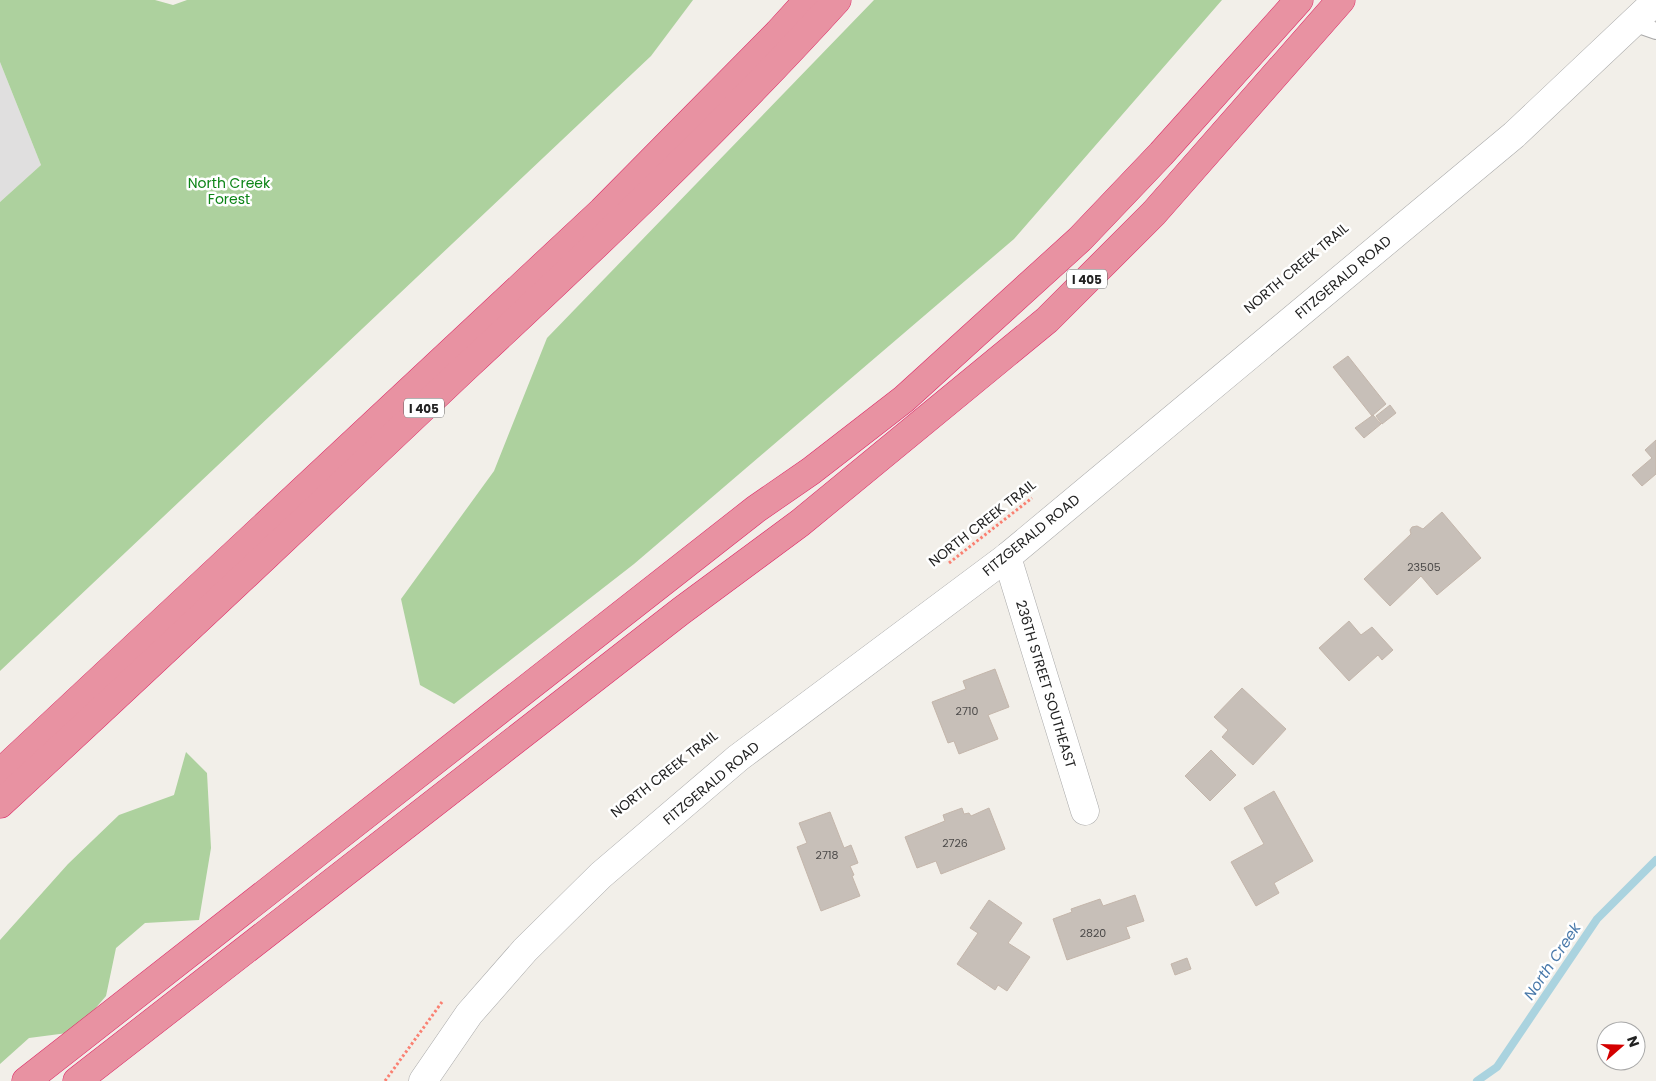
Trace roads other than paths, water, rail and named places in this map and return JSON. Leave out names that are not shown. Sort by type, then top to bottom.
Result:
[{"type":"highway","name":"I 405","points":[[0,773],[602,211],[808,0]]},
{"type":"highway","name":"I 405","points":[[0,804],[618,225],[668,176],[837,0]]},
{"type":"highway","name":"I 405","points":[[26,1081],[756,510],[811,471],[904,399],[1080,239],[1161,154],[1299,0]]},
{"type":"highway","name":"I 405","points":[[77,1081],[681,611],[800,523],[1047,320],[1154,213],[1341,0]]},
{"type":"highway","points":[[800,523],[811,471]]},
{"type":"street","name":"FITZGERALD ROAD","points":[[423,1081],[469,1014],[525,950],[601,875],[738,758],[1007,557],[1644,27],[1656,2]]},
{"type":"street","name":"236TH STREET SOUTHEAST","points":[[1007,557],[1085,811]]},
{"type":"waterway","name":"North Creek","points":[[1477,1081],[1497,1067],[1597,919],[1656,860]]},
{"type":"park label","name":"North Creek Forest","points":[[229,192]]}]
